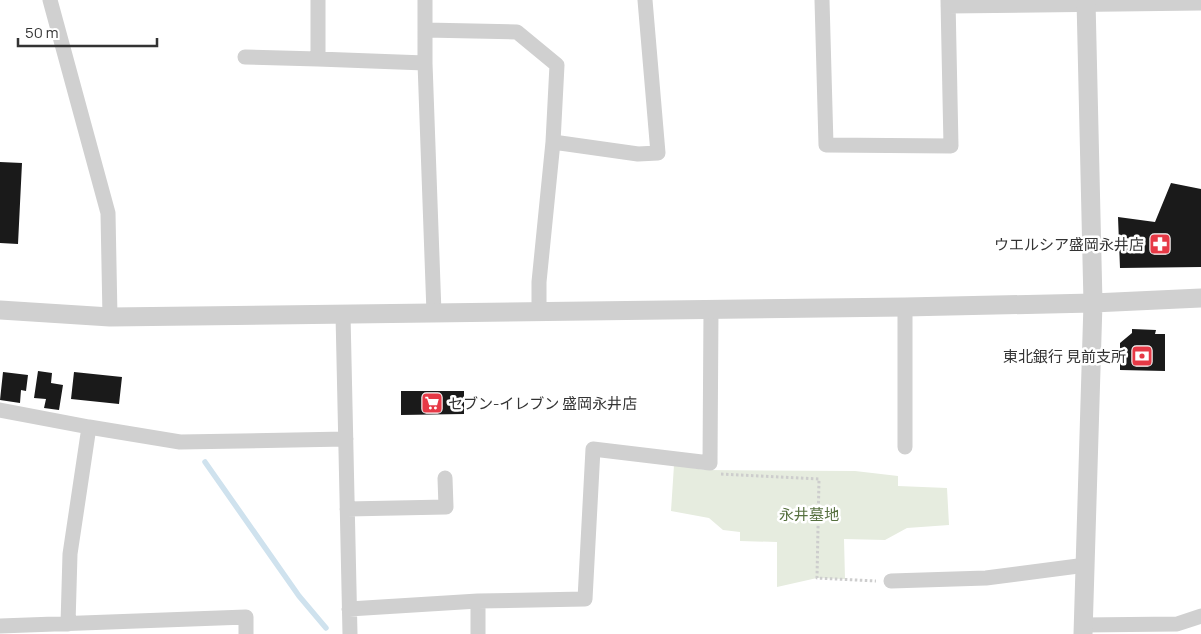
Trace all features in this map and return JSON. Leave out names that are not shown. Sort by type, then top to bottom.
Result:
[{"type":"street","points":[[50,0],[108,213],[110,317]]},
{"type":"street","points":[[318,0],[318,59]]},
{"type":"street","points":[[425,0],[425,63],[434,313]]},
{"type":"street","points":[[553,142],[638,154],[658,153],[645,0]]},
{"type":"street","points":[[822,0],[826,145],[951,146],[948,3],[1201,3]]},
{"type":"street","points":[[1086,2],[1093,302],[1083,630],[1178,624],[1201,616]]},
{"type":"street","points":[[425,30],[517,32],[557,65],[553,142],[539,282],[539,312]]},
{"type":"street","points":[[244,57],[425,63]]},
{"type":"street","points":[[0,310],[110,317],[905,307],[1201,298]]},
{"type":"street","points":[[905,307],[905,447]]},
{"type":"street","points":[[349,609],[478,601],[585,599],[593,449],[710,463],[712,309]]},
{"type":"street","points":[[343,314],[350,634]]},
{"type":"street","points":[[0,410],[180,442],[346,439]]},
{"type":"street","points":[[68,624],[70,554],[90,427]]},
{"type":"street","points":[[347,509],[446,507],[445,478]]},
{"type":"street","points":[[891,581],[986,578],[1086,565]]},
{"type":"street","points":[[478,601],[478,634]]},
{"type":"street","points":[[0,626],[246,617],[246,634]]},
{"type":"path","points":[[710,463],[718,474],[819,480],[817,578],[891,581]]},
{"type":"green space","name":"永井墓地","points":[[674,465],[705,470],[855,471],[898,476],[898,486],[947,488],[949,525],[907,528],[885,540],[844,539],[845,579],[817,578],[777,587],[777,542],[740,541],[740,532],[723,530],[709,518],[671,511]]},
{"type":"building","points":[[0,162],[22,163],[18,244],[0,243]]},
{"type":"building","name":"ウエルシア盛岡永井店","points":[[1171,183],[1201,189],[1201,267],[1120,268],[1118,217],[1155,222]]},
{"type":"building","name":"東北銀行 見前支所","points":[[1132,329],[1156,330],[1155,334],[1165,334],[1165,371],[1120,370],[1120,343],[1132,333]]},
{"type":"building","points":[[38,371],[52,373],[51,383],[63,385],[59,410],[44,408],[46,399],[34,398]]},
{"type":"building","points":[[3,372],[28,375],[26,391],[21,390],[20,403],[0,400]]},
{"type":"building","points":[[74,372],[122,377],[119,404],[71,399]]},
{"type":"building","name":"セブン-イレブン 盛岡永井店","points":[[401,391],[464,391],[464,414],[401,415]]},
{"type":"waterway","points":[[205,462],[299,596],[326,628]]},
{"type":"place","name":"ウエルシア盛岡永井店","points":[[1160,244]]},
{"type":"place","name":"東北銀行 見前支所","points":[[1142,356]]},
{"type":"place","name":"セブン-イレブン 盛岡永井店","points":[[432,403]]}]
